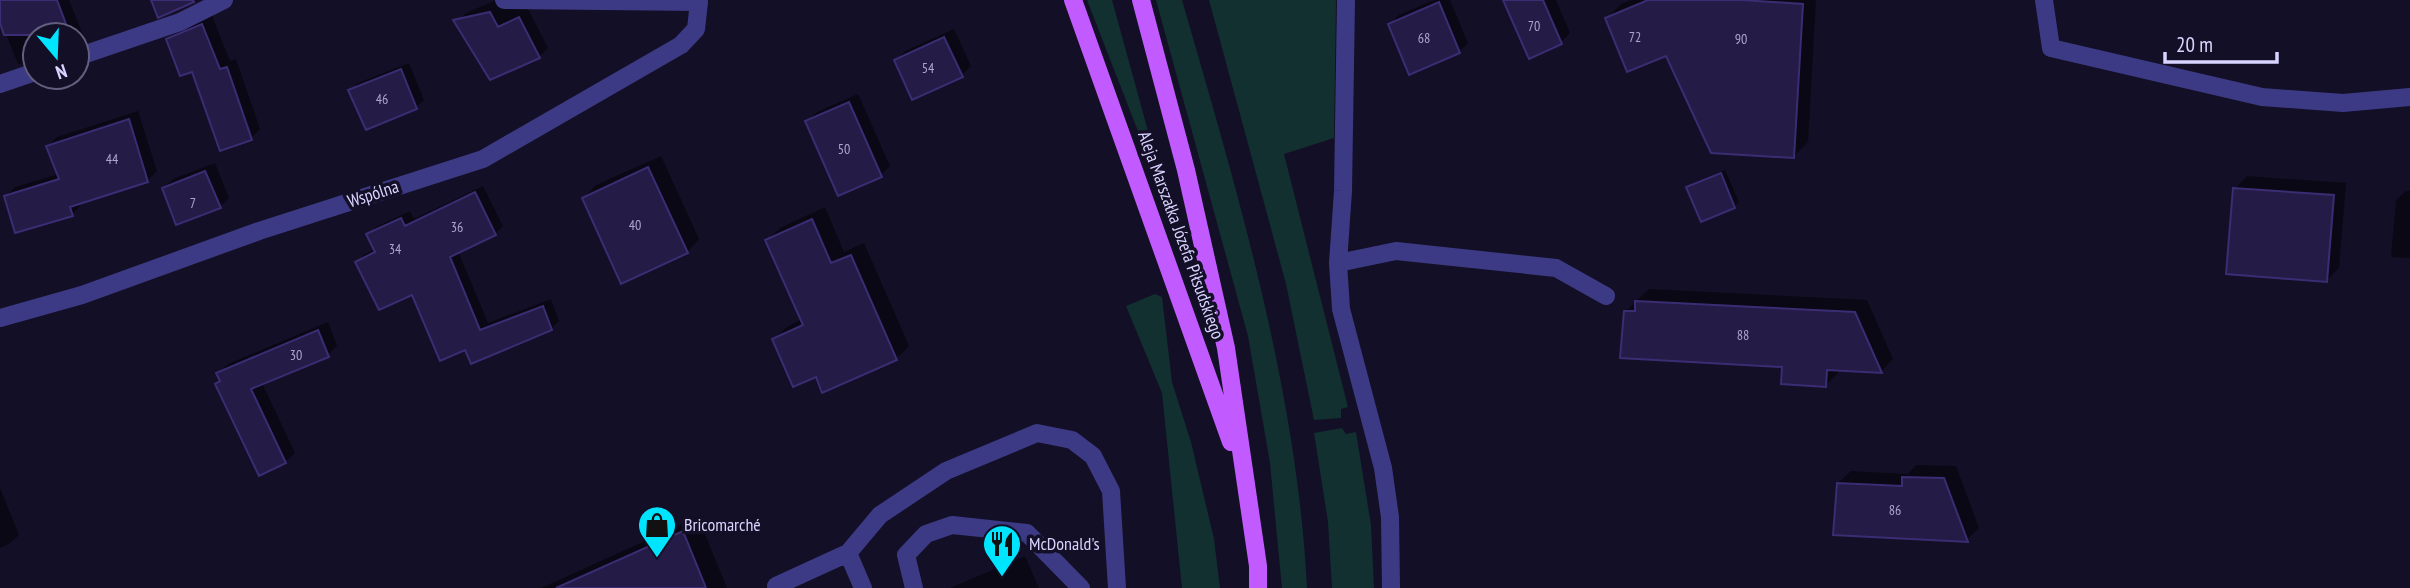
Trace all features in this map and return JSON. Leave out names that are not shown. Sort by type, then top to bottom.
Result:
[{"type":"main road","name":"Aleja Marszałka Józefa Piłsudskiego","points":[[1073,0],[1247,485]]},
{"type":"main road","name":"Aleja Marszałka Józefa Piłsudskiego","points":[[1141,0],[1186,170],[1226,348],[1258,566],[1258,588]]},
{"type":"street","points":[[91,52],[180,22],[224,0]]},
{"type":"street","name":"Wspólna","points":[[0,318],[82,295],[259,230],[483,159],[681,45],[696,29],[708,1],[504,0]]},
{"type":"street","points":[[1346,0],[1343,191],[1338,263],[1341,309],[1383,468],[1390,517],[1391,588]]},
{"type":"street","points":[[2044,0],[2051,48],[2262,97],[2343,103],[2410,97]]},
{"type":"street","points":[[0,84],[21,77]]},
{"type":"street","points":[[1338,263],[1396,251],[1556,268],[1606,296]]},
{"type":"street","points":[[777,588],[776,586],[848,554],[880,515],[946,471],[1037,433],[1072,440],[1093,456],[1111,491],[1117,588]]},
{"type":"street","points":[[914,588],[906,555],[926,534],[953,525],[1027,533],[1081,588]]},
{"type":"street","points":[[848,554],[863,588]]},
{"type":"green space","points":[[1087,0],[1112,0],[1156,160],[1154,165],[1150,162]]},
{"type":"green space","points":[[1156,0],[1182,0],[1243,217],[1278,365],[1291,439],[1307,588],[1282,588],[1270,463],[1248,336]]},
{"type":"green space","points":[[1209,0],[1336,0],[1334,138],[1284,154],[1348,407],[1341,409],[1341,418],[1314,420],[1286,284]]},
{"type":"green space","points":[[1155,294],[1162,297],[1172,382],[1191,442],[1214,539],[1220,588],[1182,588],[1162,393],[1126,306]]},
{"type":"green space","points":[[1342,428],[1346,434],[1356,432],[1371,525],[1374,588],[1332,588],[1328,522],[1314,433]]},
{"type":"building","points":[[0,0],[57,0],[65,21],[21,21],[21,35],[4,35],[0,23]]},
{"type":"building","points":[[151,0],[193,0],[194,2],[158,18]]},
{"type":"building","points":[[1503,0],[1543,0],[1562,44],[1529,59]]},
{"type":"building","points":[[1648,0],[1742,0],[1803,4],[1794,158],[1711,153],[1666,56],[1627,72],[1605,18]]},
{"type":"building","points":[[1439,2],[1460,53],[1409,75],[1388,24]]},
{"type":"building","points":[[490,12],[498,27],[519,17],[540,58],[490,80],[453,20]]},
{"type":"building","points":[[202,24],[220,69],[227,67],[252,140],[220,151],[192,72],[180,76],[166,39]]},
{"type":"building","points":[[944,37],[963,77],[912,100],[894,60]]},
{"type":"building","points":[[401,69],[417,109],[366,130],[348,90]]},
{"type":"building","points":[[849,102],[882,177],[838,196],[805,121]]},
{"type":"building","points":[[129,119],[148,182],[70,207],[73,216],[15,233],[4,196],[59,179],[46,146]]},
{"type":"building","points":[[648,167],[688,253],[621,284],[582,198]]},
{"type":"building","points":[[205,171],[221,208],[176,225],[162,188]]},
{"type":"building","points":[[1721,173],[1735,208],[1701,222],[1686,187]]},
{"type":"building","points":[[2233,188],[2334,195],[2327,282],[2226,274]]},
{"type":"building","points":[[475,192],[496,235],[450,257],[480,330],[543,306],[552,330],[471,364],[465,350],[440,361],[412,295],[379,310],[355,262],[375,252],[366,234],[401,218],[405,226]]},
{"type":"building","points":[[812,219],[831,263],[851,255],[897,360],[822,393],[816,377],[793,387],[772,339],[803,325],[765,240]]},
{"type":"building","points":[[1635,301],[1855,312],[1882,373],[1827,370],[1826,387],[1781,384],[1782,367],[1620,358],[1624,311],[1635,311]]},
{"type":"building","points":[[318,330],[329,357],[251,389],[286,463],[259,476],[215,384],[220,381],[216,373]]},
{"type":"building","points":[[1902,477],[1944,478],[1968,542],[1833,535],[1837,483],[1902,486]]},
{"type":"building","name":"Bricomarché","points":[[683,531],[706,588],[556,588]]},
{"type":"place","name":"Bricomarché","points":[[657,559]]},
{"type":"place","name":"McDonald's","points":[[1002,578]]}]
